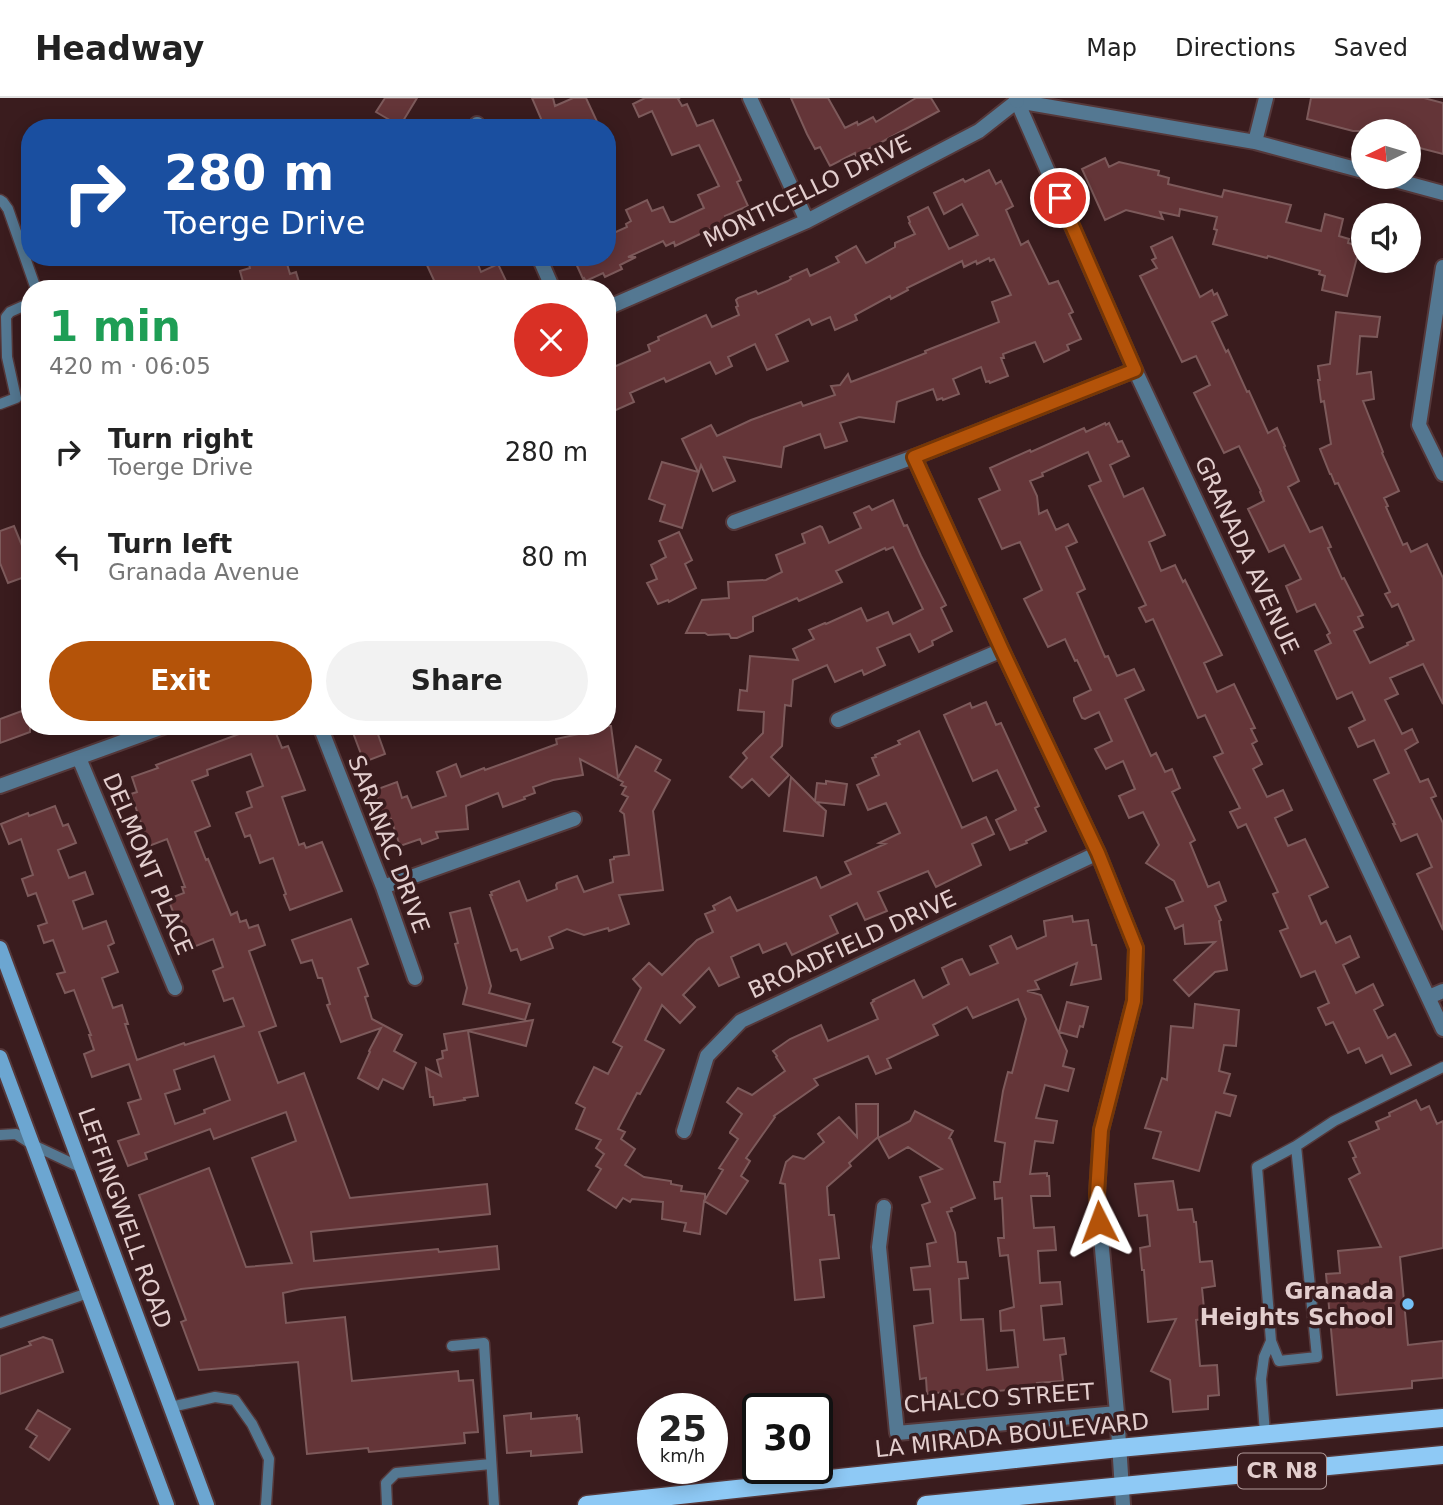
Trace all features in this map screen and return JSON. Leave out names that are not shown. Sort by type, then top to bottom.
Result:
[{"type":"main road","name":"LEFFINGWELL ROAD","points":[[0,948],[207,1505]]},
{"type":"main road","points":[[0,1057],[167,1505]]},
{"type":"main road","name":"LA MIRADA BOULEVARD","points":[[833,1472],[1443,1418]]},
{"type":"main road","name":"CR N8","points":[[926,1505],[1443,1455]]},
{"type":"main road","name":"LA MIRADA BOULEVARD","points":[[587,1505],[742,1484]]},
{"type":"street","points":[[750,98],[807,221]]},
{"type":"street","points":[[1255,142],[1266,98]]},
{"type":"street","points":[[1016,99],[1255,142],[1351,168]]},
{"type":"street","name":"MONTICELLO DRIVE","points":[[616,304],[807,221],[979,131],[1016,99]]},
{"type":"street","name":"GRANADA AVENUE","points":[[1016,99],[1135,370],[1436,994],[1443,1029]]},
{"type":"street","points":[[1421,186],[1443,192]]},
{"type":"street","points":[[1443,267],[1419,425],[1443,474]]},
{"type":"street","points":[[734,522],[914,457],[1135,370]]},
{"type":"street","points":[[914,457],[1098,853],[1136,948],[1134,1001],[1101,1130],[1097,1194],[1123,1505]]},
{"type":"street","points":[[838,720],[1002,650]]},
{"type":"street","points":[[0,786],[142,735]]},
{"type":"street","name":"SARANAC DRIVE","points":[[324,735],[383,887],[415,978]]},
{"type":"street","name":"DELMONT PLACE","points":[[79,758],[175,988]]},
{"type":"street","points":[[383,887],[574,819]]},
{"type":"street","name":"BROADFIELD DRIVE","points":[[684,1131],[707,1056],[741,1021],[1098,853]]},
{"type":"street","name":"CHALCO STREET","points":[[884,1207],[879,1247],[897,1433],[1117,1413]]},
{"type":"lane","points":[[0,200],[8,209],[21,246]]},
{"type":"lane","points":[[0,404],[16,398],[7,357],[6,317],[21,307]]},
{"type":"lane","points":[[1296,1146],[1317,1357],[1279,1361],[1271,1341],[1258,1167],[1334,1121],[1443,1067]]},
{"type":"lane","points":[[0,1135],[16,1134],[82,1168]]},
{"type":"lane","points":[[0,1323],[88,1293]]},
{"type":"lane","points":[[1265,1434],[1261,1379],[1264,1357],[1271,1341]]},
{"type":"lane","points":[[452,1346],[484,1343],[494,1505]]},
{"type":"lane","points":[[171,1407],[215,1397],[235,1400],[252,1424],[269,1459],[266,1505]]},
{"type":"lane","points":[[387,1505],[386,1483],[396,1473],[491,1464]]},
{"type":"building","points":[[385,98],[417,98],[404,119],[388,119],[376,112]]},
{"type":"building","points":[[532,98],[553,98],[555,106],[573,98],[586,98],[596,119],[541,119]]},
{"type":"building","points":[[645,98],[680,98],[678,99],[682,106],[687,104],[697,126],[713,120],[741,180],[737,182],[748,206],[725,216],[727,221],[675,246],[674,242],[666,246],[663,241],[628,257],[636,257],[620,265],[622,269],[605,277],[603,273],[585,280],[577,266],[616,266],[616,232],[627,227],[626,224],[631,221],[626,210],[647,200],[652,211],[663,207],[670,222],[674,222],[704,208],[698,195],[719,186],[699,145],[672,155],[652,111],[639,117],[633,104]]},
{"type":"building","points":[[791,98],[828,98],[845,128],[873,117],[876,122],[916,98],[931,98],[939,111],[856,156],[855,153],[830,166],[820,147],[815,149]]},
{"type":"building","points":[[1311,98],[1424,98],[1443,103],[1443,154],[1421,148],[1421,119],[1351,119],[1351,130],[1307,119]]},
{"type":"building","points":[[1105,158],[1109,167],[1119,162],[1159,171],[1158,175],[1169,178],[1168,184],[1222,197],[1224,190],[1291,205],[1286,222],[1321,231],[1325,214],[1343,219],[1339,236],[1349,239],[1348,243],[1351,244],[1353,273],[1347,296],[1322,290],[1325,276],[1319,274],[1320,271],[1213,244],[1217,217],[1180,209],[1179,216],[1160,212],[1163,219],[1126,210],[1105,220],[1082,169]]},
{"type":"building","points":[[989,170],[996,184],[1001,181],[1013,206],[1006,210],[1021,245],[1028,241],[1049,284],[1058,281],[1073,312],[1069,314],[1081,339],[1067,345],[1069,350],[1044,362],[1035,342],[1003,354],[1004,358],[1001,358],[1008,376],[986,382],[981,367],[953,379],[959,394],[937,400],[933,389],[897,402],[894,422],[859,417],[840,423],[847,441],[825,448],[820,434],[784,447],[781,467],[724,457],[735,481],[713,491],[701,465],[682,528],[660,521],[665,505],[649,499],[662,462],[698,472],[682,439],[711,425],[717,436],[801,402],[803,406],[835,395],[831,386],[840,385],[848,374],[851,382],[999,322],[992,302],[1011,295],[994,259],[990,261],[989,258],[977,264],[976,261],[964,267],[962,261],[855,315],[857,320],[835,330],[830,317],[812,325],[809,319],[776,335],[788,361],[767,370],[755,344],[728,357],[732,366],[716,374],[710,362],[666,382],[664,378],[630,393],[634,402],[616,410],[616,366],[650,351],[648,345],[659,340],[658,337],[706,315],[712,327],[739,315],[736,307],[738,298],[756,291],[758,294],[807,269],[810,276],[839,262],[836,257],[856,246],[866,263],[868,262],[895,247],[895,243],[915,234],[908,217],[928,207],[949,249],[978,235],[962,204],[944,214],[934,193],[963,179],[965,182]]},
{"type":"building","points":[[1172,237],[1200,297],[1212,290],[1214,295],[1217,293],[1227,315],[1212,322],[1268,433],[1277,428],[1299,481],[1288,487],[1310,532],[1322,527],[1342,579],[1344,578],[1363,615],[1358,617],[1363,627],[1354,631],[1370,663],[1414,640],[1398,604],[1392,607],[1385,594],[1390,592],[1320,449],[1331,444],[1324,401],[1321,402],[1318,366],[1330,364],[1336,312],[1380,317],[1377,337],[1360,336],[1357,374],[1371,372],[1374,399],[1363,401],[1399,491],[1384,498],[1388,506],[1386,507],[1403,545],[1407,543],[1411,552],[1427,544],[1443,578],[1443,704],[1423,664],[1390,678],[1398,694],[1385,700],[1402,734],[1412,729],[1418,742],[1405,750],[1420,782],[1428,779],[1436,796],[1431,798],[1443,823],[1443,930],[1417,874],[1432,867],[1417,834],[1401,841],[1374,780],[1389,773],[1374,740],[1358,747],[1349,728],[1365,720],[1352,692],[1337,699],[1315,651],[1331,643],[1327,635],[1330,633],[1315,604],[1297,612],[1286,586],[1301,579],[1284,545],[1269,552],[1248,509],[1264,501],[1261,491],[1239,446],[1224,453],[1194,393],[1210,385],[1196,356],[1182,362],[1140,276],[1157,268],[1152,260],[1156,258],[1151,247]]},
{"type":"building","points":[[288,266],[290,274],[296,272],[298,280],[242,280],[240,271]]},
{"type":"building","points":[[427,266],[479,266],[481,272],[499,266],[506,280],[434,280]]},
{"type":"building","points":[[1109,423],[1118,442],[1122,441],[1129,456],[1110,465],[1124,497],[1143,488],[1165,535],[1149,542],[1161,571],[1175,565],[1222,655],[1204,663],[1217,692],[1234,684],[1255,728],[1251,729],[1257,741],[1252,744],[1262,764],[1253,769],[1267,797],[1283,790],[1292,810],[1275,818],[1288,846],[1305,839],[1328,887],[1309,896],[1321,924],[1326,921],[1336,943],[1350,936],[1359,957],[1343,965],[1356,993],[1373,984],[1383,1005],[1374,1010],[1388,1038],[1395,1034],[1411,1065],[1391,1074],[1382,1055],[1366,1063],[1359,1048],[1348,1053],[1333,1022],[1326,1025],[1318,1008],[1329,1003],[1315,971],[1301,977],[1280,931],[1288,928],[1273,894],[1278,892],[1246,824],[1238,828],[1230,812],[1240,808],[1214,757],[1223,753],[1205,715],[1198,718],[1153,619],[1146,622],[1139,608],[1146,605],[1089,486],[1101,481],[1088,452],[1030,481],[1037,496],[1039,514],[1047,510],[1056,530],[1068,524],[1077,542],[1066,547],[1085,589],[1077,593],[1105,657],[1108,656],[1117,676],[1134,669],[1144,690],[1125,699],[1151,756],[1156,753],[1165,772],[1172,769],[1180,788],[1172,792],[1195,840],[1190,843],[1208,887],[1219,882],[1226,901],[1215,906],[1221,920],[1219,921],[1227,970],[1215,972],[1189,996],[1174,980],[1215,942],[1185,944],[1183,925],[1175,929],[1166,908],[1183,901],[1174,881],[1146,863],[1159,845],[1143,812],[1129,818],[1119,796],[1135,789],[1123,761],[1106,769],[1095,749],[1112,741],[1099,712],[1082,718],[1074,701],[1074,698],[1091,690],[1065,639],[1048,647],[1024,599],[1042,590],[1020,542],[1002,549],[979,499],[1000,490],[990,468],[1084,428],[1086,432]]},
{"type":"building","points":[[893,500],[946,605],[941,608],[952,631],[932,641],[933,645],[919,652],[910,634],[877,648],[885,665],[864,675],[862,670],[835,682],[827,665],[793,680],[791,706],[785,705],[782,746],[771,757],[789,775],[769,796],[752,779],[742,788],[730,777],[747,758],[743,753],[763,733],[764,712],[738,710],[740,690],[747,691],[750,656],[798,660],[793,649],[814,639],[809,630],[861,608],[867,621],[888,612],[893,624],[923,609],[893,547],[886,550],[885,548],[836,571],[842,582],[753,617],[753,631],[737,638],[731,638],[729,634],[686,633],[702,600],[729,598],[728,582],[766,580],[782,572],[776,555],[805,543],[802,534],[820,526],[829,543],[861,528],[854,513],[869,506],[872,510]]},
{"type":"building","points":[[14,526],[21,543],[21,578],[8,583],[0,563],[0,531]]},
{"type":"building","points":[[679,532],[692,560],[685,564],[696,588],[669,602],[668,600],[658,604],[647,583],[657,579],[651,565],[666,557],[659,541]]},
{"type":"building","points":[[986,702],[996,725],[1001,723],[1039,806],[1035,808],[1046,831],[1010,850],[996,820],[1016,810],[997,770],[973,781],[944,715],[970,703],[972,708]]},
{"type":"building","points":[[21,711],[22,735],[0,743],[0,719]]},
{"type":"building","points":[[919,731],[962,828],[986,817],[994,834],[972,844],[981,865],[936,887],[928,871],[878,892],[887,911],[865,920],[857,903],[830,916],[838,933],[792,955],[786,943],[763,953],[759,944],[731,957],[739,977],[719,986],[709,968],[683,995],[695,1007],[680,1023],[662,1005],[645,1040],[664,1050],[618,1129],[625,1132],[621,1139],[635,1149],[625,1165],[644,1177],[671,1181],[671,1184],[682,1186],[681,1191],[705,1194],[705,1200],[723,1170],[719,1168],[738,1139],[730,1132],[742,1114],[727,1102],[738,1088],[752,1095],[785,1071],[773,1051],[790,1039],[821,1025],[828,1041],[878,1019],[871,1003],[873,1000],[914,980],[923,998],[949,984],[942,968],[956,961],[962,959],[970,975],[998,963],[990,946],[1011,936],[1017,949],[1046,936],[1044,921],[1072,916],[1073,922],[1088,920],[1092,945],[1096,945],[1101,979],[1071,985],[1077,963],[1035,981],[1039,989],[1027,991],[1041,995],[1067,1051],[1063,1066],[1074,1069],[1068,1091],[1045,1085],[1036,1118],[1057,1121],[1053,1143],[1035,1141],[1030,1174],[1047,1173],[1049,1176],[1050,1196],[1031,1196],[1034,1228],[1054,1227],[1056,1250],[1038,1251],[1040,1283],[1060,1282],[1062,1304],[1041,1306],[1044,1340],[1064,1338],[1066,1354],[1060,1355],[1063,1381],[1037,1383],[1038,1387],[955,1395],[954,1391],[927,1394],[926,1378],[920,1379],[914,1326],[933,1323],[930,1289],[914,1290],[911,1268],[930,1266],[927,1244],[936,1242],[922,1205],[930,1202],[920,1177],[942,1169],[908,1147],[889,1158],[878,1138],[910,1121],[915,1111],[953,1131],[949,1138],[975,1198],[947,1212],[955,1233],[958,1262],[966,1262],[968,1278],[959,1279],[961,1320],[983,1319],[987,1370],[1018,1367],[1014,1330],[1001,1331],[1000,1311],[1014,1307],[1008,1255],[1000,1256],[998,1238],[1004,1238],[1002,1198],[995,1199],[994,1182],[1000,1182],[1005,1143],[995,1141],[1003,1091],[1008,1072],[1012,1073],[1026,1019],[1018,999],[973,1018],[967,1007],[933,1025],[938,1035],[887,1059],[891,1068],[876,1074],[868,1056],[814,1079],[818,1085],[774,1116],[746,1158],[750,1161],[741,1176],[748,1181],[726,1214],[704,1201],[700,1234],[684,1231],[686,1223],[662,1219],[663,1202],[632,1199],[630,1202],[623,1198],[616,1208],[588,1190],[601,1169],[596,1166],[604,1154],[596,1148],[601,1140],[576,1129],[585,1108],[576,1103],[594,1067],[608,1074],[622,1047],[613,1042],[641,988],[633,979],[649,963],[662,975],[697,940],[713,932],[705,914],[715,910],[713,906],[730,897],[737,911],[816,877],[821,888],[851,874],[845,862],[885,844],[879,843],[900,833],[886,803],[868,810],[857,785],[879,775],[872,758],[876,757],[875,755],[900,744],[898,741]]},
{"type":"building","points":[[236,735],[277,735],[282,748],[288,746],[305,790],[282,797],[299,845],[304,843],[306,848],[322,842],[342,891],[290,910],[273,858],[260,863],[250,835],[245,837],[236,813],[252,807],[247,792],[263,786],[251,754],[207,770],[208,775],[192,781],[210,826],[195,832],[206,860],[208,859],[231,915],[237,912],[240,922],[246,920],[249,928],[258,925],[265,945],[249,951],[276,1026],[259,1032],[278,1083],[304,1073],[350,1198],[487,1184],[490,1214],[311,1232],[314,1261],[497,1246],[499,1269],[283,1293],[286,1323],[345,1317],[352,1381],[458,1371],[459,1381],[473,1380],[478,1432],[464,1433],[465,1443],[369,1452],[368,1448],[307,1454],[298,1362],[199,1370],[181,1322],[186,1320],[139,1195],[209,1168],[246,1267],[292,1263],[252,1158],[296,1141],[286,1112],[214,1139],[210,1129],[145,1153],[147,1159],[128,1166],[118,1141],[139,1134],[128,1103],[141,1099],[129,1064],[92,1077],[84,1054],[94,1050],[91,1035],[74,990],[65,993],[57,974],[65,972],[53,940],[44,943],[38,926],[47,923],[36,893],[28,896],[22,879],[33,875],[21,839],[9,844],[1,824],[55,806],[63,826],[68,824],[76,843],[58,850],[69,878],[85,872],[93,894],[73,901],[83,929],[106,921],[114,943],[108,946],[118,972],[102,978],[113,1008],[122,1005],[128,1024],[125,1024],[137,1060],[244,1026],[233,998],[224,1001],[213,971],[223,967],[213,939],[191,948],[181,920],[174,914],[168,899],[184,893],[182,887],[185,887],[167,839],[149,846],[131,794],[137,792],[132,777],[158,768],[156,765]],"holes":[[[214,1056],[230,1100],[204,1110],[205,1113],[175,1124],[165,1094],[180,1089],[174,1070]]]},
{"type":"building","points":[[354,735],[378,735],[385,754],[364,762]]},
{"type":"building","points":[[574,735],[612,735],[618,778],[636,746],[661,760],[655,771],[670,780],[653,811],[663,890],[619,895],[629,924],[584,935],[567,929],[549,937],[553,948],[521,960],[517,949],[511,951],[491,892],[519,881],[527,901],[557,889],[557,883],[577,876],[584,892],[613,882],[610,860],[629,855],[624,814],[620,811],[628,797],[622,794],[626,787],[621,785],[623,782],[580,759],[583,775],[553,780],[533,787],[535,793],[503,807],[498,793],[466,806],[468,829],[436,832],[438,838],[422,844],[420,839],[400,846],[391,819],[386,821],[375,790],[397,782],[402,798],[407,796],[412,808],[446,796],[437,772],[456,764],[461,777],[557,744],[556,739]]},
{"type":"building","points":[[791,777],[815,801],[817,783],[826,784],[826,781],[847,784],[844,805],[816,802],[826,811],[823,836],[784,831]]},
{"type":"building","points":[[470,908],[491,986],[489,993],[530,1004],[525,1020],[463,1004],[467,988],[450,913]]},
{"type":"building","points":[[351,919],[368,964],[358,968],[368,996],[365,997],[372,1019],[402,1035],[394,1051],[416,1063],[403,1089],[383,1079],[378,1089],[358,1078],[381,1028],[341,1042],[327,1005],[330,1004],[322,978],[318,978],[312,960],[301,963],[292,940]]},
{"type":"building","points":[[1067,1002],[1088,1007],[1083,1027],[1080,1026],[1077,1037],[1059,1032]]},
{"type":"building","points":[[1195,1004],[1239,1010],[1236,1046],[1224,1045],[1219,1071],[1230,1074],[1224,1093],[1236,1096],[1230,1116],[1216,1112],[1199,1171],[1153,1158],[1161,1132],[1145,1128],[1162,1078],[1167,1080],[1171,1026],[1193,1028]]},
{"type":"building","points":[[533,1020],[526,1046],[468,1031],[478,1096],[434,1105],[433,1097],[430,1097],[426,1068],[441,1076],[437,1060],[443,1058],[442,1051],[447,1050],[444,1034]]},
{"type":"building","points":[[1416,1100],[1421,1110],[1429,1106],[1437,1124],[1443,1121],[1443,1248],[1400,1257],[1408,1345],[1443,1341],[1443,1378],[1412,1381],[1412,1388],[1337,1395],[1326,1274],[1340,1273],[1338,1251],[1381,1247],[1349,1179],[1360,1173],[1349,1142],[1379,1129],[1376,1122]]},
{"type":"building","points":[[856,1104],[878,1104],[878,1137],[827,1187],[829,1215],[834,1215],[839,1258],[820,1260],[824,1297],[795,1300],[785,1184],[780,1183],[786,1162],[793,1156],[804,1159],[824,1142],[818,1134],[839,1117],[857,1137]]},
{"type":"building","points":[[1173,1181],[1178,1210],[1192,1209],[1200,1262],[1212,1261],[1215,1286],[1202,1288],[1205,1319],[1196,1320],[1200,1366],[1217,1365],[1219,1395],[1208,1396],[1208,1409],[1173,1412],[1170,1380],[1151,1371],[1176,1319],[1148,1322],[1140,1248],[1150,1246],[1147,1215],[1139,1216],[1135,1184]]},
{"type":"building","points":[[43,1337],[52,1340],[63,1372],[0,1394],[0,1356],[31,1345],[29,1342]]},
{"type":"building","points":[[38,1410],[70,1429],[49,1460],[30,1447],[37,1436],[26,1429]]},
{"type":"building","points":[[531,1413],[531,1419],[577,1415],[582,1452],[531,1456],[531,1451],[507,1453],[504,1416]]},
{"type":"place","name":"Granada Heights School","points":[[1408,1304]]},
{"type":"route","points":[[1060,198],[1135,370],[914,457],[1098,853],[1136,948],[1134,1001],[1101,1130],[1097,1194],[1099,1222]]}]
